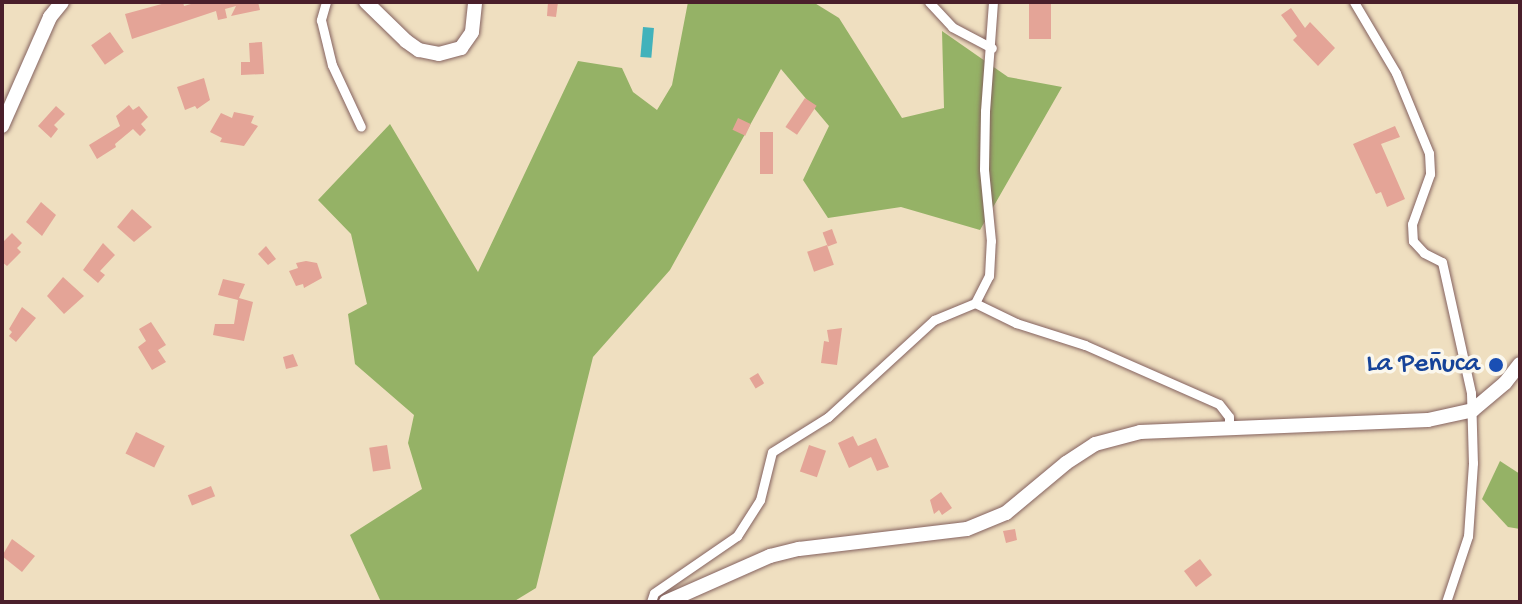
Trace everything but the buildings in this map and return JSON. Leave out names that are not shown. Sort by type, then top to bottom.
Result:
[{"type":"street","points":[[2,126],[50,17],[62,2]]},
{"type":"street","points":[[326,2],[321,20],[332,65],[361,127]]},
{"type":"street","points":[[366,2],[406,41],[419,50],[439,54],[461,48],[472,32],[475,2]]},
{"type":"street","points":[[929,2],[952,27],[992,48]]},
{"type":"street","points":[[651,602],[654,593],[737,536],[760,500],[772,452],[828,417],[934,320],[975,303],[989,276],[991,241],[984,169],[993,2]]},
{"type":"street","points":[[1354,2],[1396,73],[1429,153],[1430,174],[1412,224],[1413,241],[1424,253],[1442,262],[1473,410],[1468,536],[1446,602]]},
{"type":"street","points":[[975,303],[1016,323],[1085,345],[1219,404],[1229,417],[1229,429]]},
{"type":"street","points":[[666,602],[770,556],[799,549],[967,529],[1006,513],[1066,463],[1095,444],[1140,432],[1428,420],[1473,410],[1505,383],[1520,364]]},
{"type":"green space","points":[[688,2],[813,2],[839,18],[902,118],[944,108],[942,31],[1008,77],[1062,87],[980,230],[901,207],[828,218],[803,180],[829,126],[781,69],[670,270],[593,357],[536,588],[513,602],[381,602],[350,535],[422,489],[408,443],[414,415],[355,364],[348,314],[367,304],[351,234],[318,200],[390,124],[478,272],[578,61],[622,68],[633,92],[657,110],[672,85]]},
{"type":"green space","points":[[1500,461],[1520,474],[1520,529],[1508,527],[1482,499]]},
{"type":"water","points":[[643,27],[654,28],[651,58],[640,57]]},
{"type":"place","name":"La Peñuca","points":[[1496,365]]}]
